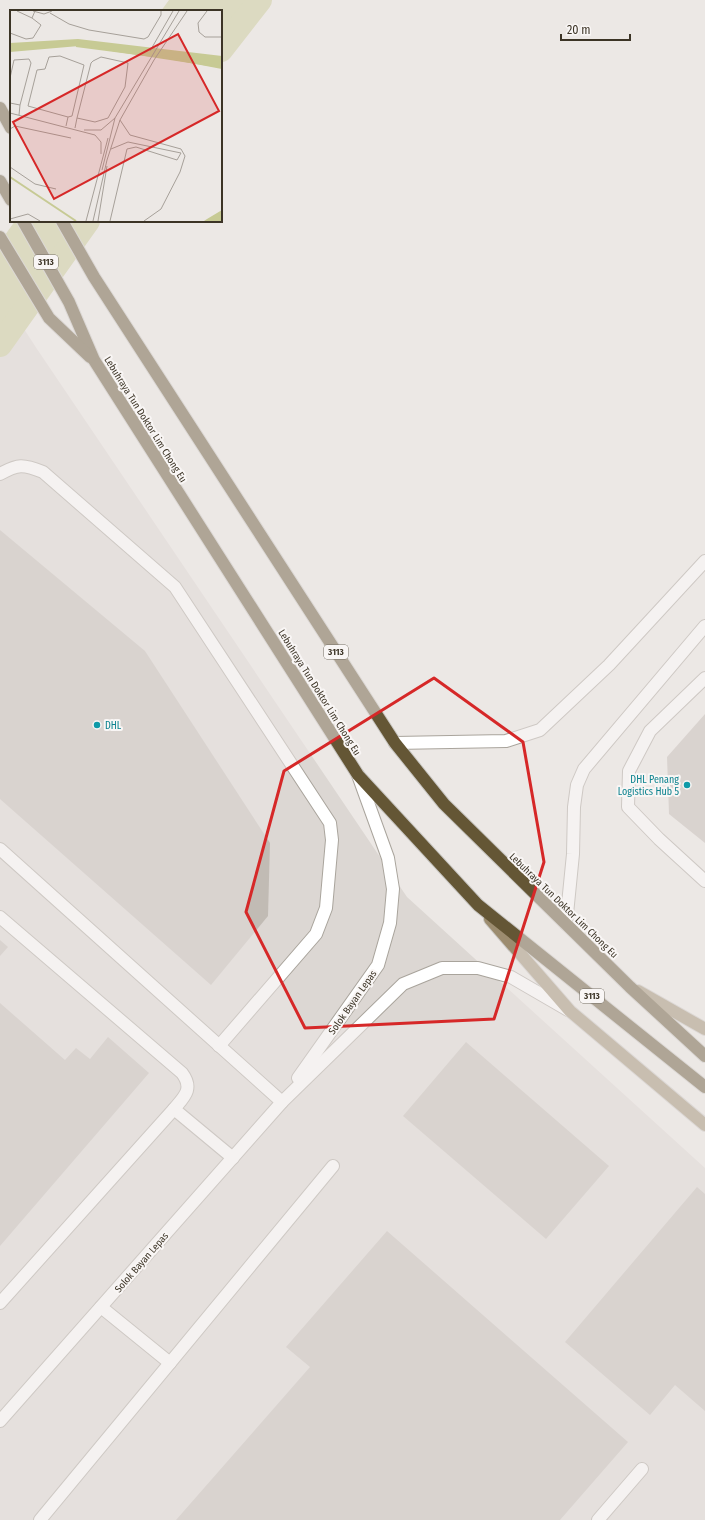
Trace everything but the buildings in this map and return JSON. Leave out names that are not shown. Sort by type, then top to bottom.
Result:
[{"type":"highway","points":[[0,108],[10,126]]},
{"type":"highway","name":"Lebuhraya Tun Doktor Lim Chong Eu","points":[[24,222],[69,302],[94,360],[358,775],[478,905],[705,1087]]},
{"type":"highway","name":"Lebuhraya Tun Doktor Lim Chong Eu","points":[[63,222],[94,277],[395,744],[444,804],[630,986],[705,1056]]},
{"type":"highway","points":[[0,237],[49,318],[94,360]]},
{"type":"main road","points":[[478,905],[570,1010],[705,1125]]},
{"type":"main road","points":[[630,986],[705,1029]]},
{"type":"street","points":[[0,474],[13,466],[28,466],[43,472],[175,587],[330,823],[332,840],[326,908],[316,934],[219,1046]]},
{"type":"street","points":[[395,744],[506,741],[540,730],[608,665],[705,561]]},
{"type":"street","points":[[566,924],[573,854],[574,807],[577,785],[584,769],[705,626]]},
{"type":"street","points":[[705,678],[650,731],[629,771],[627,786],[628,807],[659,839],[705,881]]},
{"type":"street","name":"Solok Bayan Lepas","points":[[282,1102],[378,965],[390,923],[393,890],[388,858],[358,775]]},
{"type":"street","points":[[0,849],[282,1102]]},
{"type":"street","points":[[0,917],[182,1073],[188,1085],[188,1092],[174,1109],[0,1303]]},
{"type":"street","name":"Solok Bayan Lepas","points":[[0,1421],[282,1102],[403,984],[442,968],[478,968],[511,977],[570,1010]]},
{"type":"street","points":[[174,1109],[232,1158]]},
{"type":"street","points":[[40,1520],[333,1166]]},
{"type":"street","points":[[101,1307],[170,1363]]},
{"type":"street","points":[[598,1520],[642,1470]]},
{"type":"highlighted area","points":[[434,678],[523,742],[544,862],[494,1019],[305,1028],[246,912],[284,771]]},
{"type":"shaded area","points":[[169,0],[260,0],[222,49],[222,10],[162,10]]},
{"type":"shaded area","points":[[14,222],[87,222],[0,345],[0,242]]},
{"type":"shaded area","points":[[0,292],[407,897],[705,1168],[705,1520],[0,1520]]},
{"type":"waterway","points":[[222,49],[260,0]]},
{"type":"waterway","points":[[0,345],[87,222]]},
{"type":"place","name":"DHL","points":[[97,725]]},
{"type":"place","name":"DHL Penang Logistics Hub 5","points":[[687,785]]}]
